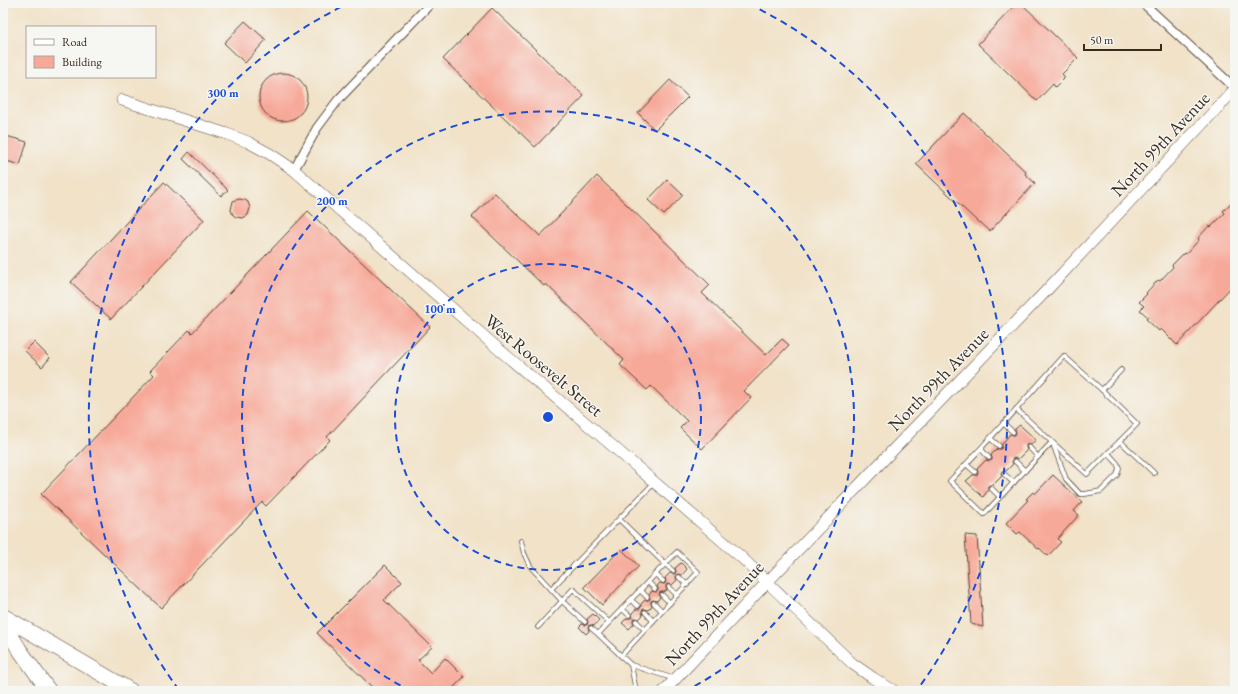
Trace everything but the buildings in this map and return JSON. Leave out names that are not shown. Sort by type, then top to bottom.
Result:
[{"type":"highway","points":[[3,616],[131,691]]},
{"type":"highway","points":[[3,623],[49,691]]},
{"type":"street","points":[[294,170],[317,128],[338,100],[431,3]]},
{"type":"street","points":[[1143,3],[1235,88]]},
{"type":"street","name":"North 99th Avenue","points":[[664,691],[1034,303],[1235,88]]},
{"type":"street","name":"West Roosevelt Street","points":[[122,100],[241,139],[270,154],[294,170],[495,346],[741,557],[853,664],[894,691]]},
{"type":"lane","points":[[1016,408],[1087,474],[1137,424],[1064,356],[1016,408],[981,449],[950,481],[984,514],[1052,442]]},
{"type":"lane","points":[[1102,390],[1121,370]]},
{"type":"lane","points":[[1003,423],[1012,432]]},
{"type":"lane","points":[[990,438],[999,446]]},
{"type":"lane","points":[[1120,441],[1154,473]]},
{"type":"lane","points":[[1052,442],[1066,479],[1080,494],[1101,492],[1117,475],[1119,468],[1117,463],[1108,453]]},
{"type":"lane","points":[[1029,447],[1038,457]]},
{"type":"lane","points":[[981,449],[989,458]]},
{"type":"lane","points":[[1016,462],[1026,471]]},
{"type":"lane","points":[[966,464],[975,472]]},
{"type":"lane","points":[[1004,474],[1014,483]]},
{"type":"lane","points":[[550,589],[655,482]]},
{"type":"lane","points":[[990,488],[1000,497]]},
{"type":"lane","points":[[620,519],[672,571]]},
{"type":"lane","points":[[521,541],[524,553],[530,566],[550,589],[585,622]]},
{"type":"lane","points":[[598,634],[677,552],[698,572],[621,656]]},
{"type":"lane","points":[[655,574],[663,581]]},
{"type":"lane","points":[[679,577],[687,584]]},
{"type":"lane","points":[[648,582],[655,589]]},
{"type":"lane","points":[[669,587],[678,595]]},
{"type":"lane","points":[[538,627],[573,589],[609,622]]},
{"type":"lane","points":[[640,590],[647,597]]},
{"type":"lane","points":[[662,595],[670,603]]},
{"type":"lane","points":[[631,600],[638,606]]},
{"type":"lane","points":[[654,603],[662,611]]},
{"type":"lane","points":[[622,609],[629,615]]},
{"type":"lane","points":[[645,612],[653,621]]},
{"type":"lane","points":[[636,622],[645,630]]},
{"type":"lane","points":[[591,628],[631,665],[676,679]]},
{"type":"lane","points":[[631,665],[636,691]]}]
